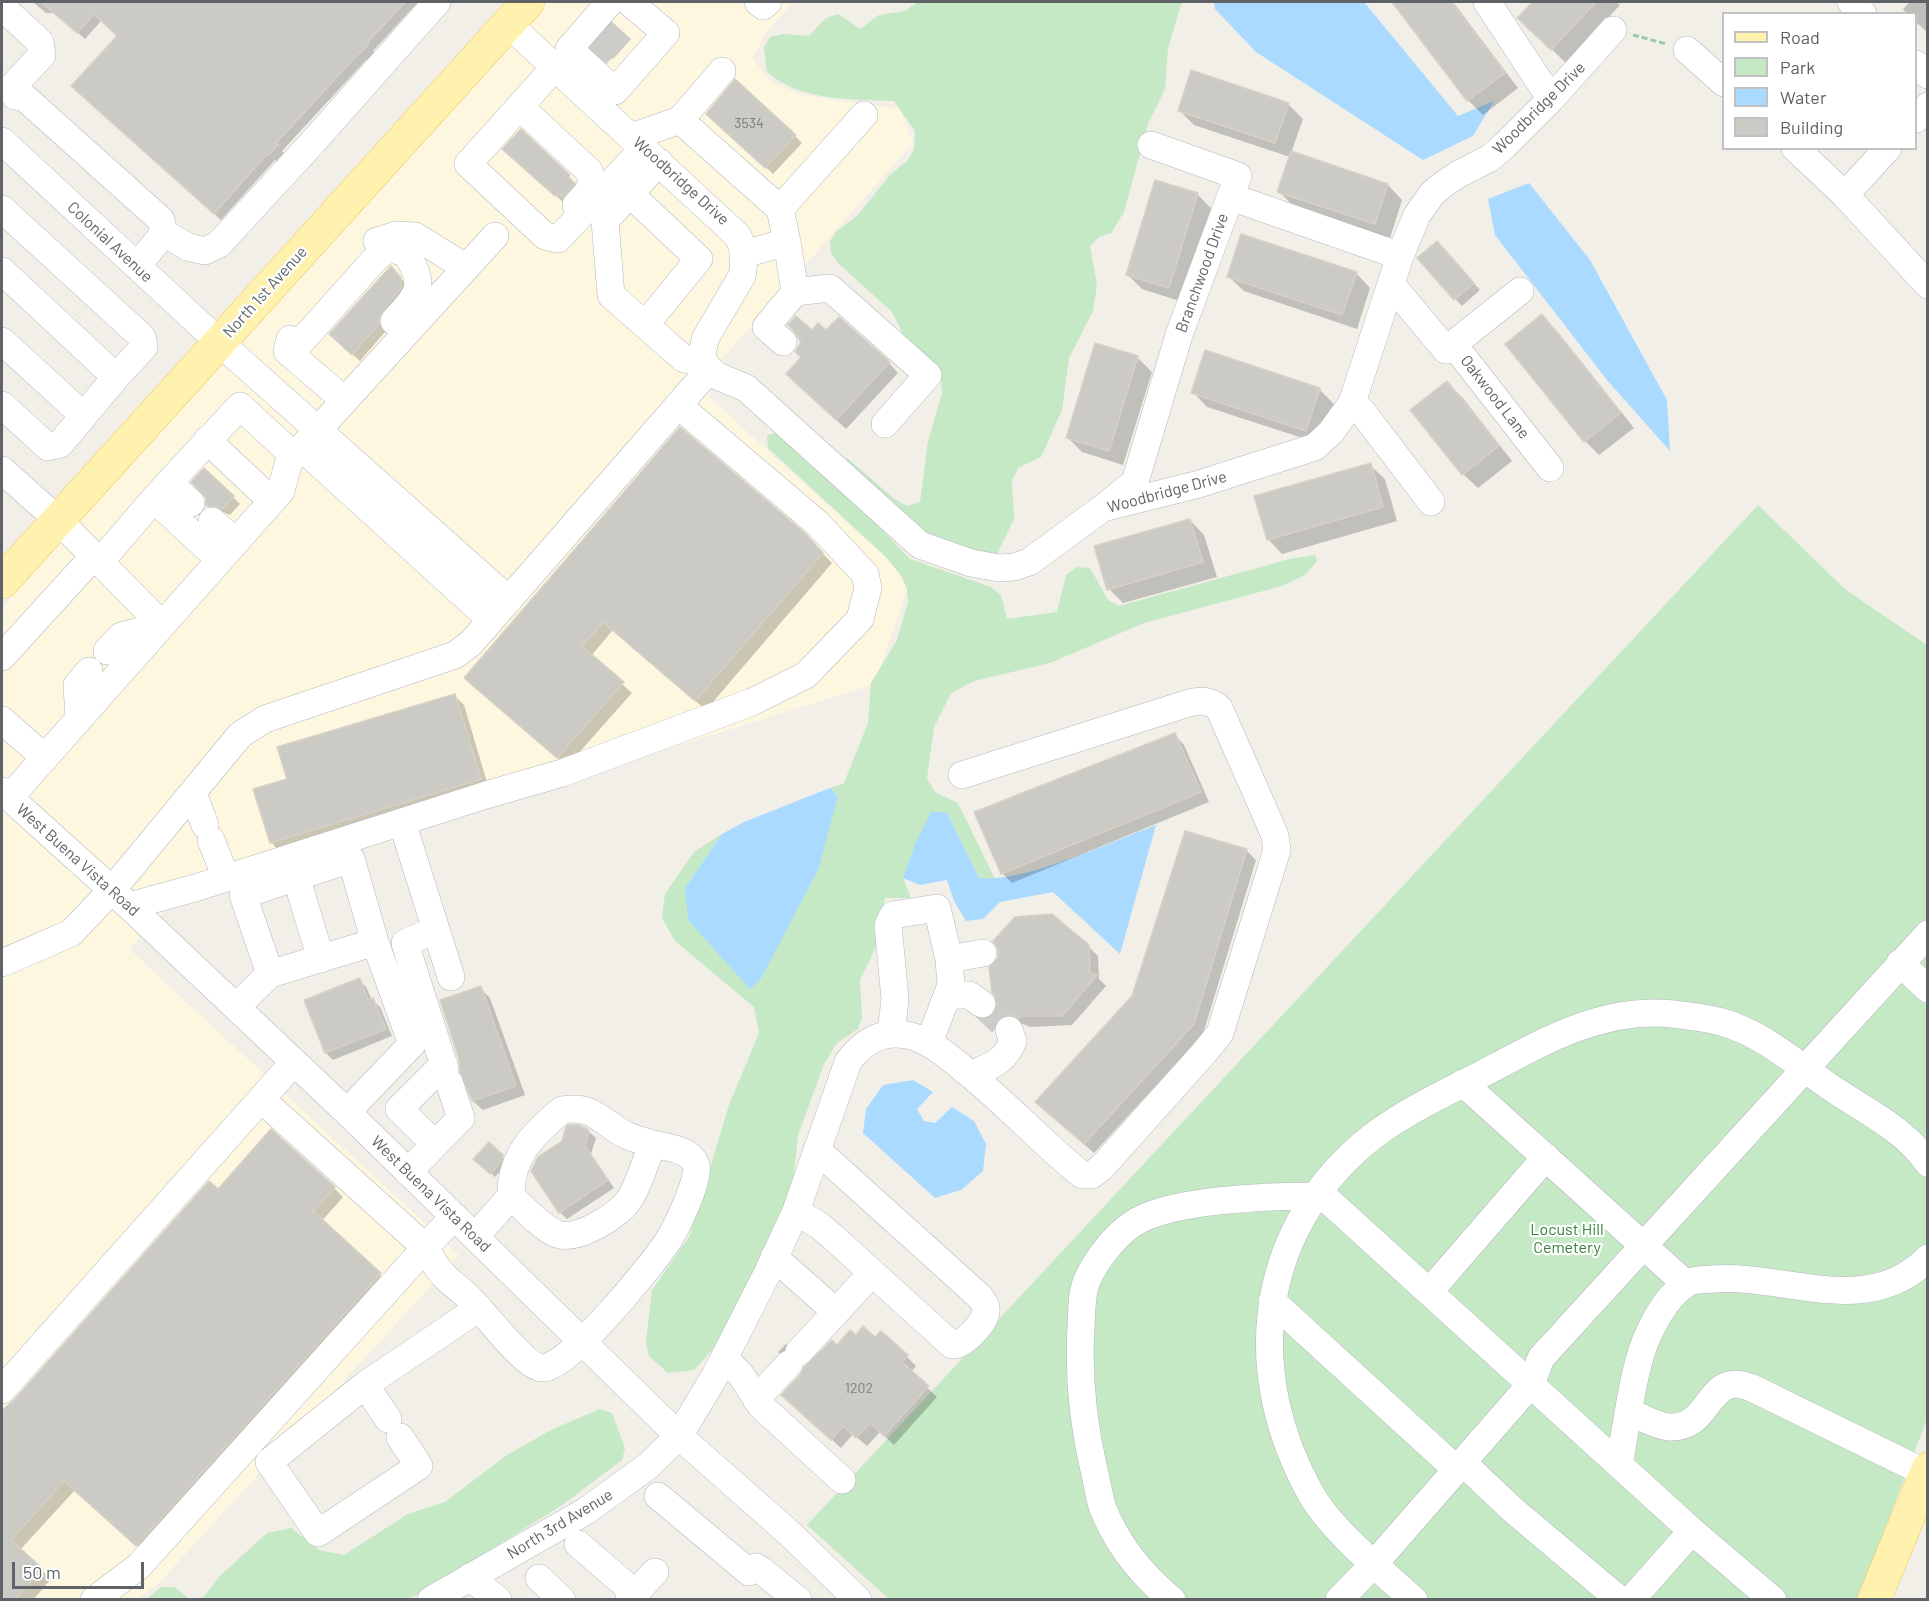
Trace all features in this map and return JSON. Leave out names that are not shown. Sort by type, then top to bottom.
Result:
[{"type":"main road","name":"North 1st Avenue","points":[[2,582],[518,13]]},
{"type":"main road","points":[[1874,1599],[1927,1471]]},
{"type":"street","points":[[2,6],[40,42],[42,55],[8,92],[24,97],[161,220],[170,236],[188,247],[205,251],[219,244],[437,2]]},
{"type":"street","points":[[758,2],[763,6],[768,2]]},
{"type":"street","points":[[1487,2],[1551,99]]},
{"type":"street","name":"Woodbridge Drive","points":[[518,13],[555,67],[735,231],[744,254]]},
{"type":"street","points":[[602,21],[666,33],[630,58],[615,90],[570,49],[602,21]]},
{"type":"street","name":"Woodbridge Drive","points":[[645,149],[630,194],[605,221],[611,295],[684,359],[706,365],[715,375],[746,388],[920,545],[981,564],[999,568],[1014,567],[1029,562],[1045,552],[1103,508],[1199,484],[1315,447],[1331,432],[1352,402],[1400,256],[1417,215],[1432,194],[1457,175],[1490,158],[1551,99],[1613,30]]},
{"type":"street","points":[[1687,50],[1722,81]]},
{"type":"street","points":[[555,67],[468,164],[545,236],[558,239],[645,149],[680,120],[722,71]]},
{"type":"street","points":[[520,106],[589,171],[593,186],[562,221],[550,224],[524,216]]},
{"type":"street","points":[[1917,117],[1928,106]]},
{"type":"street","points":[[780,209],[864,115]]},
{"type":"street","points":[[680,120],[780,209],[795,292]]},
{"type":"street","name":"Colonial Avenue","points":[[2,141],[219,342],[305,445]]},
{"type":"street","points":[[1151,145],[1238,176],[1231,197]]},
{"type":"street","points":[[1797,150],[1845,195],[1928,285]]},
{"type":"street","points":[[1845,195],[1886,150]]},
{"type":"street","points":[[630,194],[699,259],[645,325]]},
{"type":"street","name":"Branchwood Drive","points":[[1103,508],[1135,483],[1179,336],[1231,197],[1400,256]]},
{"type":"street","points":[[2,208],[142,337],[144,347],[60,444],[48,447],[2,405]]},
{"type":"street","points":[[349,394],[287,351],[291,336],[377,241],[396,235],[415,236],[465,267]]},
{"type":"street","points":[[137,266],[170,236]]},
{"type":"street","points":[[5,794],[45,758],[281,491],[288,464],[349,394],[495,236]]},
{"type":"street","points":[[2,963],[71,933],[121,898],[193,793],[240,735],[265,719],[455,655],[471,643],[678,405],[706,365],[702,346],[742,276],[745,266],[744,254],[787,242]]},
{"type":"street","points":[[290,354],[376,258],[388,249],[405,252],[416,268],[418,284],[414,299],[351,367],[349,394]]},
{"type":"street","points":[[2,271],[116,377]]},
{"type":"street","name":"Oakwood Lane","points":[[1391,284],[1446,350],[1453,344],[1550,468]]},
{"type":"street","points":[[783,342],[766,327],[795,292],[830,288],[928,375],[885,424]]},
{"type":"street","points":[[1453,344],[1520,291]]},
{"type":"street","points":[[2,341],[84,416]]},
{"type":"street","points":[[1352,402],[1431,502]]},
{"type":"street","points":[[121,898],[226,878],[562,773],[753,702],[806,675],[860,619],[868,588],[865,574],[817,523],[678,405]]},
{"type":"street","points":[[2,657],[162,491],[240,406],[305,445],[509,600]]},
{"type":"street","points":[[207,440],[272,501]]},
{"type":"street","points":[[305,445],[491,620]]},
{"type":"street","points":[[2,470],[58,520],[162,625]]},
{"type":"street","points":[[162,491],[191,503]]},
{"type":"street","points":[[162,491],[228,551]]},
{"type":"street","points":[[212,521],[228,551]]},
{"type":"street","points":[[107,651],[121,636],[162,625]]},
{"type":"street","points":[[79,719],[77,685],[89,671]]},
{"type":"street","points":[[929,1043],[951,985],[949,959],[937,908],[893,915],[888,925],[895,999],[891,1034],[908,1035],[929,1043],[971,1075],[1082,1175],[1092,1174],[1220,1033],[1277,850],[1271,826],[1225,718],[1214,704],[1202,700],[962,776]]},
{"type":"street","points":[[2,720],[45,758]]},
{"type":"street","points":[[193,793],[226,878]]},
{"type":"street","name":"West Buena Vista Road","points":[[5,794],[121,898],[347,1112],[679,1436],[788,1532],[851,1597]]},
{"type":"street","points":[[402,822],[451,977]]},
{"type":"street","points":[[270,974],[243,895],[351,859],[375,942],[412,1044],[347,1112]]},
{"type":"street","points":[[296,877],[321,959]]},
{"type":"street","points":[[408,1172],[461,1118],[405,944],[435,930]]},
{"type":"street","points":[[1339,1599],[1374,1564],[1531,1384],[1541,1358],[1928,934]]},
{"type":"street","points":[[236,1007],[270,974],[375,942]]},
{"type":"street","points":[[949,959],[982,953]]},
{"type":"street","points":[[1900,963],[1928,989]]},
{"type":"street","points":[[947,995],[969,995],[982,1004]]},
{"type":"street","points":[[1414,1599],[1374,1564],[1335,1524],[1312,1496],[1289,1448],[1276,1411],[1271,1378],[1269,1331],[1272,1301],[1281,1262],[1308,1207],[1340,1167],[1364,1144],[1411,1112],[1537,1045],[1580,1026],[1612,1017],[1644,1012],[1725,1023],[1755,1036],[1805,1067],[1829,1086],[1905,1137],[1928,1163]]},
{"type":"street","points":[[971,1075],[1000,1062],[1009,1052],[1013,1041],[1009,1030]]},
{"type":"street","name":"North 3rd Avenue","points":[[430,1599],[612,1494],[648,1466],[679,1436],[724,1358],[796,1211],[848,1062],[857,1049],[870,1040],[891,1034]]},
{"type":"street","points":[[2,1390],[294,1062]]},
{"type":"street","points":[[435,1144],[399,1109],[446,1072]]},
{"type":"street","points":[[1463,1083],[1686,1284]]},
{"type":"street","points":[[261,1099],[426,1248],[440,1272],[533,1365],[544,1369],[557,1364],[582,1341],[644,1274],[669,1239],[694,1183],[696,1166],[690,1156],[627,1136],[596,1114],[571,1108],[562,1110],[520,1153],[510,1180],[511,1196],[475,1237]]},
{"type":"street","points":[[511,1196],[556,1234],[566,1236],[580,1233],[600,1223],[629,1200],[653,1144]]},
{"type":"street","points":[[796,1211],[820,1226],[952,1346],[963,1343],[987,1313],[986,1305],[980,1298],[817,1150]]},
{"type":"street","points":[[1429,1292],[1546,1157]]},
{"type":"street","points":[[1172,1599],[1136,1565],[1118,1539],[1102,1506],[1083,1418],[1080,1348],[1082,1302],[1088,1278],[1110,1245],[1130,1226],[1166,1209],[1196,1204],[1318,1194],[1692,1531],[1773,1599]]},
{"type":"street","points":[[94,1599],[139,1566],[454,1216]]},
{"type":"street","points":[[774,1257],[836,1312]]},
{"type":"street","points":[[1620,1464],[1638,1367],[1649,1332],[1670,1299],[1686,1284],[1693,1280],[1722,1278],[1828,1291],[1855,1290],[1884,1284],[1905,1275],[1918,1268],[1928,1258]]},
{"type":"street","points":[[756,1399],[872,1273]]},
{"type":"street","points":[[1272,1301],[1459,1466],[1620,1599]]},
{"type":"street","points":[[365,1385],[419,1466],[318,1533],[269,1462],[365,1385],[478,1308]]},
{"type":"street","points":[[724,1358],[741,1375],[767,1412],[842,1480]]},
{"type":"street","points":[[1629,1412],[1657,1424],[1678,1426],[1693,1420],[1727,1385],[1739,1384],[1752,1388],[1927,1471]]},
{"type":"street","points":[[284,1406],[310,1430]]},
{"type":"street","points":[[658,1496],[749,1572],[756,1567],[798,1599]]},
{"type":"street","points":[[1631,1599],[1692,1531]]},
{"type":"street","points":[[578,1544],[632,1596],[655,1572]]},
{"type":"street","points":[[470,1577],[498,1599]]},
{"type":"street","points":[[539,1578],[562,1599]]},
{"type":"path","points":[[1613,30],[1687,50]]},
{"type":"shaded area","points":[[542,2],[794,2],[767,31],[752,58],[771,82],[803,95],[900,109],[913,143],[721,360],[709,397],[910,580],[875,684],[169,905],[129,949],[459,1255],[158,1584],[136,1599],[2,1600],[2,608]]},
{"type":"green space","points":[[918,2],[1182,2],[1168,48],[1165,89],[1148,124],[1124,212],[1111,233],[1099,237],[1090,246],[1097,285],[1093,311],[1069,358],[1062,410],[1041,457],[1018,468],[1012,481],[1014,519],[997,554],[947,553],[846,470],[847,458],[896,500],[908,506],[920,502],[928,441],[942,393],[941,381],[935,370],[908,344],[892,312],[838,263],[831,253],[830,241],[837,231],[858,215],[889,176],[908,160],[914,149],[915,131],[894,101],[844,99],[811,94],[781,82],[767,72],[764,48],[770,37],[783,34],[809,36],[826,18],[838,14],[860,29],[879,15],[905,11]]},
{"type":"green space","points":[[780,432],[809,454],[910,559],[991,587],[1001,595],[1007,619],[1057,612],[1066,575],[1077,567],[1090,568],[1108,600],[1119,606],[1290,559],[1315,555],[1317,561],[1305,575],[1282,586],[1144,623],[1050,663],[974,681],[951,693],[934,727],[927,778],[935,792],[958,803],[995,879],[979,878],[947,813],[903,878],[911,898],[885,898],[876,947],[860,980],[862,1018],[858,1029],[837,1043],[824,1064],[798,1135],[793,1184],[750,1288],[719,1342],[694,1370],[668,1373],[649,1356],[646,1342],[652,1290],[689,1237],[729,1105],[759,1033],[754,1007],[675,941],[662,918],[665,894],[694,852],[722,834],[685,888],[750,988],[760,980],[838,796],[830,788],[844,783],[868,723],[871,683],[897,640],[908,602],[907,589],[902,577],[885,556],[768,448],[767,435]]},
{"type":"green space","name":"Locust Hill Cemetery","points":[[1758,505],[1846,590],[1927,645],[1927,1419],[1858,1599],[889,1599],[807,1525]]},
{"type":"green space","points":[[600,1409],[612,1413],[625,1448],[622,1460],[561,1506],[417,1595],[403,1600],[201,1600],[221,1575],[267,1533],[291,1528],[319,1550],[344,1555],[408,1514],[445,1502],[507,1455],[553,1429]]},
{"type":"green space","points":[[161,1587],[174,1587],[190,1599],[146,1599]]},
{"type":"water","points":[[1214,2],[1364,2],[1458,116],[1494,101],[1473,136],[1423,160],[1256,52],[1215,9]]},
{"type":"water","points":[[1529,183],[1590,260],[1667,400],[1670,451],[1607,380],[1495,235],[1488,199]]},
{"type":"water","points":[[830,788],[838,796],[818,870],[760,980],[750,989],[688,920],[685,888],[722,834],[744,822]]},
{"type":"water","points":[[932,811],[947,813],[979,878],[998,878],[1043,868],[1156,825],[1120,954],[1053,892],[1000,902],[983,919],[966,921],[954,901],[947,880],[920,885],[903,878],[916,842]]},
{"type":"water","points":[[913,1080],[933,1092],[917,1109],[924,1121],[935,1123],[952,1107],[974,1121],[986,1144],[983,1171],[961,1190],[935,1198],[863,1133],[866,1109],[883,1085]]},
{"type":"building","points":[[41,2],[405,2],[214,214],[71,86],[117,36],[94,14],[77,33]]},
{"type":"building","points":[[1392,2],[1451,2],[1505,73],[1467,101]]},
{"type":"building","points":[[1533,2],[1596,2],[1551,50],[1517,18]]},
{"type":"building","points":[[1191,70],[1289,103],[1275,143],[1178,111]]},
{"type":"building","points":[[735,79],[796,135],[765,168],[706,114]]},
{"type":"building","points":[[521,129],[570,175],[568,177],[575,183],[563,197],[558,193],[555,196],[502,149]]},
{"type":"building","points":[[1291,151],[1388,184],[1375,224],[1277,192]]},
{"type":"building","points":[[1155,180],[1198,193],[1169,288],[1126,275]]},
{"type":"building","points":[[1241,234],[1357,272],[1342,315],[1227,277]]},
{"type":"building","points":[[1437,241],[1474,283],[1454,300],[1417,258]]},
{"type":"building","points":[[391,266],[401,278],[400,289],[382,311],[379,324],[352,355],[329,334]]},
{"type":"building","points":[[1542,314],[1621,413],[1584,442],[1505,344]]},
{"type":"building","points":[[796,316],[812,330],[818,323],[826,330],[839,317],[890,362],[836,420],[786,374],[801,357],[795,352],[801,342],[788,325]]},
{"type":"building","points":[[1095,343],[1138,356],[1109,451],[1066,438]]},
{"type":"building","points":[[1205,350],[1320,388],[1306,431],[1191,393]]},
{"type":"building","points":[[1447,381],[1499,446],[1462,475],[1410,410]]},
{"type":"building","points":[[680,427],[806,534],[823,553],[695,701],[603,622],[582,646],[624,682],[557,758],[464,678]]},
{"type":"building","points":[[1371,463],[1383,507],[1267,540],[1254,496]]},
{"type":"building","points":[[204,468],[234,496],[222,509],[206,506],[206,498],[191,482]]},
{"type":"building","points":[[1190,519],[1203,562],[1107,590],[1094,546]]},
{"type":"building","points":[[455,694],[481,779],[270,843],[253,789],[287,779],[277,747]]},
{"type":"building","points":[[1175,733],[1201,792],[1001,874],[974,812]]},
{"type":"building","points":[[1185,831],[1247,849],[1194,1024],[1084,1144],[1035,1102],[1132,996]]},
{"type":"building","points":[[1052,914],[1089,945],[1090,973],[1097,975],[1062,1016],[1021,1016],[1019,1018],[1004,1015],[997,1019],[994,1026],[986,1019],[995,1013],[998,1006],[992,992],[989,967],[998,958],[998,950],[993,941],[1015,917]]},
{"type":"building","points":[[360,978],[368,1000],[373,998],[386,1029],[325,1053],[304,1000]]},
{"type":"building","points":[[481,986],[516,1086],[472,1101],[460,1072],[459,1059],[440,1000]]},
{"type":"building","points":[[568,1125],[579,1125],[589,1130],[585,1146],[608,1180],[559,1213],[531,1171],[538,1157],[562,1141]]},
{"type":"building","points":[[271,1129],[335,1187],[313,1211],[381,1273],[136,1546],[64,1481],[11,1540],[43,1569],[15,1599],[2,1599],[2,1410],[14,1400],[209,1181],[218,1189]]},
{"type":"building","points":[[489,1142],[503,1155],[500,1163],[490,1174],[473,1159]]},
{"type":"building","points":[[863,1326],[875,1337],[881,1331],[908,1355],[902,1362],[929,1386],[884,1436],[870,1423],[856,1438],[843,1426],[831,1440],[781,1395],[800,1375],[804,1367],[832,1340],[837,1345],[850,1330],[856,1335]]},
{"type":"tunnel","points":[[602,31],[623,50]]},
{"type":"tunnel","points":[[588,44],[610,64]]},
{"type":"tunnel","points":[[982,1004],[1009,1030]]}]
